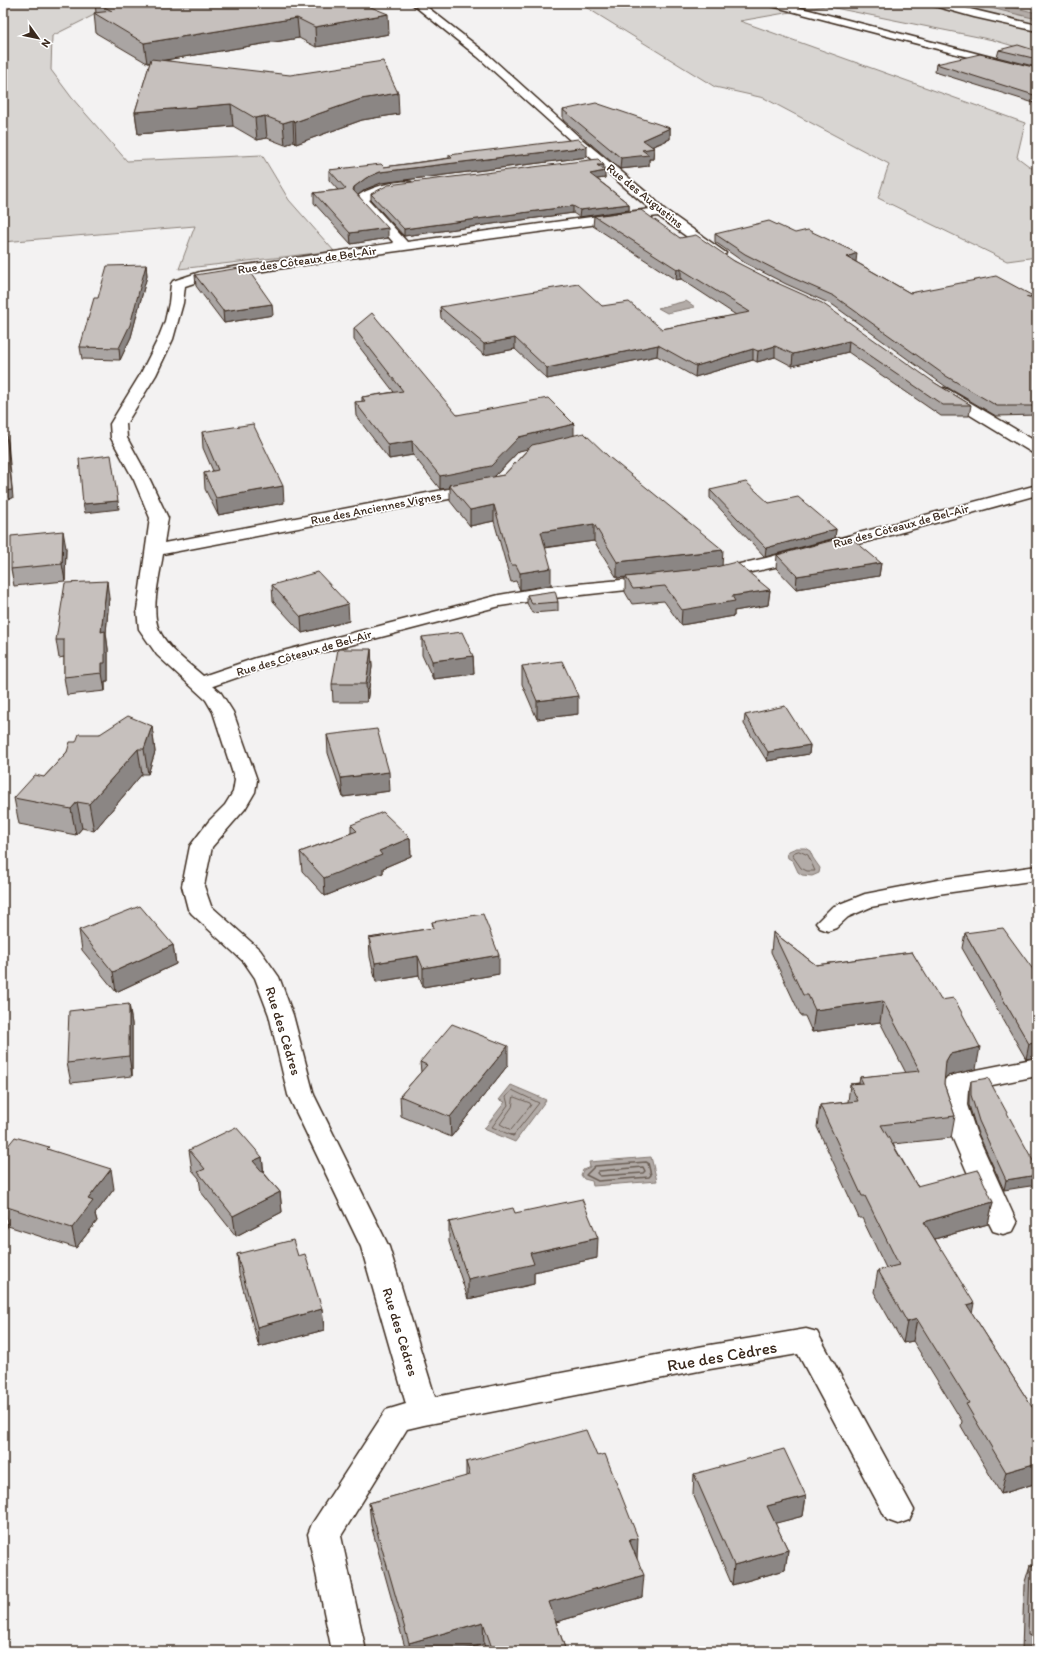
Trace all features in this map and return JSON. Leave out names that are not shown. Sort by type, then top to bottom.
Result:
[{"type":"street","name":"Rue des Augustins","points":[[416,3],[482,55],[574,138],[648,200],[660,212],[727,258]]},
{"type":"street","points":[[771,3],[1037,72]]},
{"type":"street","points":[[934,3],[974,14],[1037,28]]},
{"type":"street","points":[[585,162],[601,160]]},
{"type":"street","points":[[404,246],[361,199],[371,193],[385,188],[416,184]]},
{"type":"street","name":"Rue des Côteaux de Bel-Air","points":[[660,212],[404,246],[200,276],[178,284],[178,295],[167,339],[118,424],[119,438],[142,480],[159,518],[146,610],[149,629],[164,651],[200,683],[217,679],[263,662],[499,601],[545,593],[668,580]]},
{"type":"street","points":[[933,385],[1037,449]]},
{"type":"street","name":"Rue des Anciennes Vignes","points":[[154,550],[498,485]]},
{"type":"street","name":"Rue des Côteaux de Bel-Air","points":[[699,577],[769,563],[1037,490]]},
{"type":"street","name":"Rue des Cèdres","points":[[200,683],[214,697],[223,712],[246,780],[244,792],[234,809],[217,826],[202,846],[193,886],[200,909],[252,956],[267,977],[281,1015],[301,1095],[375,1247],[424,1412]]},
{"type":"street","points":[[828,923],[840,912],[865,901],[938,887],[1037,873]]},
{"type":"street","points":[[1003,1223],[963,1132],[954,1105],[956,1083],[1037,1067]]},
{"type":"street","name":"Rue des Cèdres","points":[[349,1651],[324,1534],[397,1419],[424,1412],[704,1358],[806,1341],[898,1510]]},
{"type":"shaded area","points":[[3,3],[122,3],[116,4],[52,36],[51,70],[72,98],[127,161],[262,155],[289,200],[334,251],[179,269],[195,226],[3,242]]},
{"type":"shaded area","points":[[600,3],[1037,3],[1037,53],[993,40],[825,6],[740,21],[1025,123],[1017,157],[1037,172],[1037,257],[1007,261],[878,198],[889,164],[764,98],[715,87],[584,6]]},
{"type":"water","points":[[970,3],[996,3],[1037,13],[1037,19]]},
{"type":"water","points":[[686,301],[695,307],[667,313],[658,308]]},
{"type":"water","points":[[796,848],[805,848],[810,851],[820,868],[819,873],[812,876],[802,875],[798,872],[793,861],[788,858],[787,854],[789,851]]},
{"type":"water","points":[[511,1085],[546,1100],[515,1142],[484,1129],[505,1102],[499,1100]]},
{"type":"water","points":[[651,1157],[657,1181],[593,1186],[592,1181],[584,1179],[581,1175],[583,1170],[590,1167],[589,1162]]},
{"type":"building","points":[[97,3],[361,3],[388,14],[315,27],[297,18],[144,43],[94,13],[112,11]]},
{"type":"building","points":[[1018,45],[1037,51],[1037,59],[999,50]]},
{"type":"building","points":[[980,54],[1037,68],[1037,96],[936,64]]},
{"type":"building","points":[[151,59],[290,75],[383,61],[398,93],[361,99],[295,122],[293,120],[283,123],[265,116],[255,118],[231,104],[135,112]]},
{"type":"building","points":[[596,103],[670,128],[643,140],[654,148],[642,150],[649,155],[621,158],[563,110]]},
{"type":"building","points":[[578,139],[587,147],[380,172],[366,178],[354,187],[353,190],[388,228],[350,233],[314,193],[346,189],[329,170],[381,164],[384,167],[452,158],[449,155]]},
{"type":"building","points":[[598,159],[604,165],[597,165],[605,171],[590,174],[629,204],[580,210],[573,206],[404,229],[371,194],[388,185]]},
{"type":"building","points":[[641,210],[680,238],[696,235],[734,261],[775,282],[822,303],[935,383],[971,405],[943,405],[849,341],[793,354],[775,346],[758,351],[753,349],[696,366],[658,345],[547,368],[515,338],[484,344],[440,307],[578,284],[602,306],[629,302],[662,329],[750,312],[681,269],[677,269],[594,216]]},
{"type":"building","points":[[769,221],[795,233],[808,230],[857,253],[847,257],[910,293],[996,276],[1033,296],[1026,297],[1037,301],[1037,406],[997,406],[946,376],[834,296],[786,275],[745,254],[715,234]]},
{"type":"building","points":[[146,265],[130,325],[119,348],[80,347],[94,298],[98,298],[107,266]]},
{"type":"building","points":[[246,267],[272,304],[223,311],[195,275]]},
{"type":"building","points":[[372,313],[457,415],[548,398],[574,424],[519,437],[491,466],[440,476],[412,441],[388,445],[355,402],[365,401],[362,397],[403,391],[354,328]]},
{"type":"building","points":[[253,424],[283,486],[216,498],[204,473],[218,470],[202,432]]},
{"type":"building","points":[[584,433],[609,457],[723,550],[617,562],[594,524],[541,532],[551,568],[520,573],[516,565],[511,565],[494,505],[470,510],[449,485],[504,475],[532,445]]},
{"type":"building","points":[[6,434],[12,490],[3,491],[3,435]]},
{"type":"building","points":[[111,455],[118,501],[83,504],[79,459]]},
{"type":"building","points":[[746,482],[769,503],[798,497],[836,529],[766,548],[710,490]]},
{"type":"building","points":[[63,531],[62,564],[11,569],[11,536]]},
{"type":"building","points":[[849,536],[881,563],[797,576],[777,555]]},
{"type":"building","points":[[736,562],[770,590],[732,596],[735,601],[682,610],[665,586],[633,589],[626,577],[716,567]]},
{"type":"building","points":[[318,572],[348,604],[301,617],[272,585]]},
{"type":"building","points":[[107,581],[101,632],[105,631],[105,663],[102,663],[102,673],[64,677],[64,640],[56,640],[65,583]]},
{"type":"building","points":[[555,591],[558,602],[532,604],[527,595]]},
{"type":"building","points":[[462,632],[473,656],[432,661],[422,637]]},
{"type":"building","points":[[338,649],[371,649],[366,684],[332,684]]},
{"type":"building","points":[[562,661],[578,696],[537,701],[522,666]]},
{"type":"building","points":[[785,706],[810,745],[768,752],[745,715]]},
{"type":"building","points":[[128,716],[152,726],[144,749],[138,749],[89,804],[77,802],[71,809],[14,798],[35,775],[44,777],[67,752],[70,742],[76,742],[79,734],[100,734]]},
{"type":"building","points":[[377,729],[389,772],[341,778],[327,735]]},
{"type":"building","points":[[383,812],[410,838],[379,851],[382,855],[324,878],[300,852],[357,831],[351,825]]},
{"type":"building","points":[[140,906],[173,945],[113,972],[79,930]]},
{"type":"building","points":[[483,914],[499,955],[423,968],[418,956],[375,963],[369,938],[434,928],[432,922]]},
{"type":"building","points":[[1003,928],[1037,975],[1037,1042],[1029,1044],[965,933]]},
{"type":"building","points":[[773,932],[816,965],[912,952],[941,1000],[954,998],[980,1047],[950,1054],[946,1061],[944,1084],[955,1116],[881,1125],[917,1186],[978,1170],[993,1202],[924,1222],[974,1303],[967,1305],[1032,1407],[1037,1406],[1037,1463],[1006,1472],[966,1404],[969,1403],[917,1319],[907,1322],[878,1270],[899,1265],[865,1196],[862,1196],[820,1105],[858,1101],[850,1084],[863,1083],[860,1077],[920,1071],[883,1001],[815,1010],[808,995],[803,995]]},
{"type":"building","points":[[129,1004],[129,1056],[67,1063],[69,1011]]},
{"type":"building","points":[[452,1024],[508,1046],[450,1117],[400,1096],[427,1065],[420,1062]]},
{"type":"building","points":[[988,1078],[1037,1168],[1037,1175],[1006,1180],[979,1121],[971,1095],[971,1081]]},
{"type":"building","points":[[236,1127],[262,1157],[253,1161],[280,1192],[233,1216],[198,1172],[205,1169],[189,1150]]},
{"type":"building","points":[[15,1137],[49,1147],[47,1149],[111,1169],[88,1199],[93,1201],[72,1228],[3,1206],[3,1146],[7,1147]]},
{"type":"building","points":[[582,1199],[598,1238],[530,1253],[534,1264],[468,1279],[449,1222],[513,1208],[515,1213]]},
{"type":"building","points":[[293,1240],[298,1256],[305,1254],[322,1309],[257,1327],[237,1254]]},
{"type":"building","points":[[586,1430],[597,1456],[605,1454],[638,1538],[629,1540],[644,1575],[549,1602],[566,1651],[493,1651],[483,1622],[409,1643],[369,1503],[470,1475],[466,1462]]},
{"type":"building","points":[[784,1449],[806,1496],[767,1506],[788,1550],[734,1565],[694,1474]]},
{"type":"building","points":[[1030,1565],[1037,1566],[1037,1637],[1028,1635]]}]
